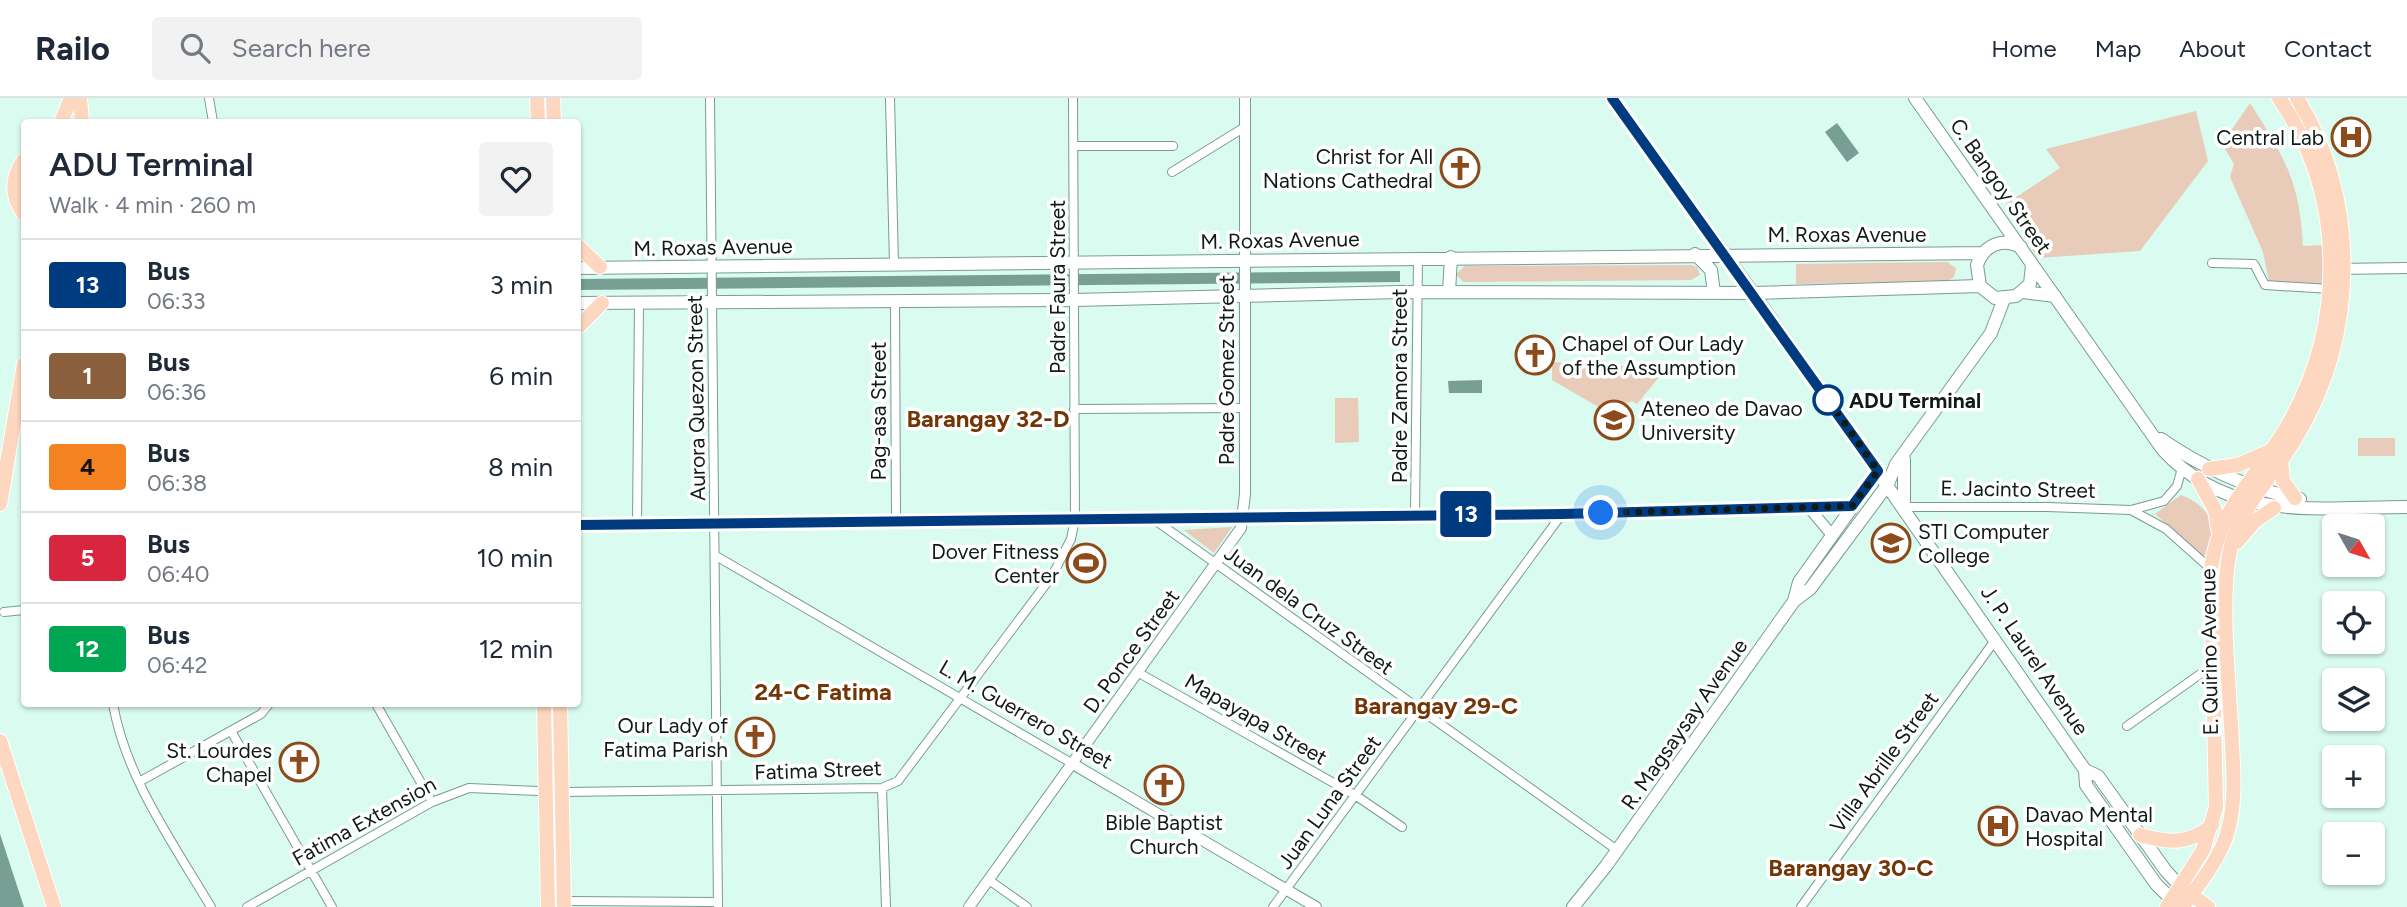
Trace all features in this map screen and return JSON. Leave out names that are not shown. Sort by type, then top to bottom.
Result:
[{"type":"main road","points":[[62,119],[71,98]]},
{"type":"main road","points":[[80,98],[82,119]]},
{"type":"main road","points":[[537,98],[538,119]]},
{"type":"main road","name":"J. P. Laurel Avenue","points":[[1611,98],[1888,484],[2085,769],[2098,776],[2179,885],[2208,907]]},
{"type":"main road","name":"C. Bangoy Street","points":[[1915,98],[2163,450],[2182,468],[2198,479],[2237,497],[2274,508],[2407,507]]},
{"type":"main road","name":"E. Quirino Avenue","points":[[2175,905],[2179,885],[2198,860],[2212,825],[2217,781],[2211,569],[2219,531],[2246,484],[2275,456],[2309,415],[2330,366],[2341,313],[2337,269],[2319,178],[2295,123],[2279,98]]},
{"type":"main road","name":"E. Quirino Avenue","points":[[2175,905],[2192,895],[2210,870],[2225,840],[2231,815],[2234,781],[2226,589],[2228,558],[2235,532],[2260,490],[2308,386],[2322,340],[2330,289],[2343,240],[2330,171],[2297,98]]},
{"type":"main road","points":[[554,119],[555,99]]},
{"type":"main road","points":[[21,165],[16,174],[14,190],[21,207]]},
{"type":"main road","points":[[2021,248],[2002,242],[1983,253],[1976,269],[1980,286],[1991,296],[2004,299],[2023,292],[2055,296]]},
{"type":"main road","points":[[581,249],[600,267]]},
{"type":"main road","name":"M. Roxas Avenue","points":[[581,268],[894,264],[1074,268],[1245,259],[1983,253]]},
{"type":"main road","points":[[1695,254],[1712,273],[1714,293]]},
{"type":"main road","points":[[1449,292],[1451,257]]},
{"type":"main road","points":[[2023,292],[2032,279],[2031,263]]},
{"type":"main road","points":[[581,303],[1074,300],[1245,285],[1416,292],[1714,293],[1980,286]]},
{"type":"main road","name":"R. Magsaysay Avenue","points":[[1573,907],[1618,850],[1794,601],[1810,589],[1888,484],[1896,464],[1991,333],[2004,299]]},
{"type":"main road","points":[[581,324],[602,303]]},
{"type":"main road","points":[[0,504],[21,382]]},
{"type":"main road","name":"C. Bangoy Street","points":[[2154,435],[2210,469],[2260,490],[2324,507]]},
{"type":"main road","points":[[1870,507],[1902,505],[1902,475],[1906,451]]},
{"type":"main road","points":[[2210,469],[2275,456],[2283,481],[2295,498]]},
{"type":"main road","points":[[1878,471],[1896,464]]},
{"type":"main road","name":"R. Magsaysay Avenue","points":[[1794,601],[1799,582],[1878,471]]},
{"type":"main road","points":[[2198,479],[2215,509],[2219,531]]},
{"type":"main road","points":[[2228,558],[2247,529],[2274,508]]},
{"type":"main road","points":[[544,707],[548,907]]},
{"type":"main road","points":[[560,707],[564,904]]},
{"type":"main road","points":[[0,741],[54,907]]},
{"type":"main road","name":"J. P. Laurel Avenue","points":[[2085,769],[2086,785],[2156,884],[2175,905]]},
{"type":"main road","points":[[2217,781],[2234,781]]},
{"type":"main road","points":[[2140,835],[2179,841],[2199,835],[2212,825]]},
{"type":"main road","name":"R. Magsaysay Avenue","points":[[1582,907],[1604,869]]},
{"type":"street","points":[[209,98],[212,119]]},
{"type":"street","name":"Aurora Quezon Street","points":[[710,98],[718,904]]},
{"type":"street","points":[[890,98],[894,264]]},
{"type":"street","name":"Padre Faura Street","points":[[1073,98],[1075,519]]},
{"type":"street","name":"Padre Gomez Street","points":[[1244,516],[1245,98]]},
{"type":"street","points":[[1172,172],[1245,127]]},
{"type":"street","points":[[1074,146],[1173,146]]},
{"type":"street","name":"Padre Zamora Street","points":[[1415,514],[1418,258]]},
{"type":"street","points":[[2212,263],[2254,264],[2265,285],[2330,289]]},
{"type":"street","points":[[2337,269],[2407,268]]},
{"type":"street","name":"Pag-asa Street","points":[[895,301],[896,521]]},
{"type":"street","points":[[637,524],[639,303]]},
{"type":"street","points":[[1074,409],[1243,408]]},
{"type":"street","name":"E. Jacinto Street","points":[[1902,505],[2131,510],[2164,501],[2177,486],[2182,468]]},
{"type":"street","points":[[581,525],[1562,514],[1852,506]]},
{"type":"street","points":[[1810,509],[1832,535]]},
{"type":"street","name":"E. Jacinto Street","points":[[2131,510],[2166,529],[2211,569]]},
{"type":"street","name":"Juan Luna Street","points":[[1273,907],[1562,514]]},
{"type":"street","name":"D. Ponce Street","points":[[969,907],[1217,565],[1236,537],[1244,516]]},
{"type":"street","name":"Juan dela Cruz Street","points":[[1152,518],[1618,850]]},
{"type":"street","name":"Fatima Street","points":[[546,791],[883,788],[898,780],[1052,576],[1071,539],[1075,519]]},
{"type":"street","name":"L. M. Guerrero Street","points":[[716,556],[1316,907]]},
{"type":"street","points":[[4,611],[21,610]]},
{"type":"street","name":"Villa Abrille Street","points":[[1801,907],[1996,639]]},
{"type":"street","points":[[2127,726],[2213,665]]},
{"type":"street","name":"Mapayapa Street","points":[[1139,673],[1356,795],[1402,827]]},
{"type":"street","points":[[114,707],[121,739],[139,782],[211,907]]},
{"type":"street","points":[[139,782],[261,714],[266,707]]},
{"type":"street","points":[[378,707],[432,802]]},
{"type":"street","points":[[231,731],[332,907]]},
{"type":"street","name":"Fatima Extension","points":[[247,907],[456,791],[479,788],[546,791]]},
{"type":"street","points":[[883,788],[886,907]]},
{"type":"street","points":[[989,880],[1027,907]]},
{"type":"street","points":[[564,904],[718,904]]},
{"type":"shaded area","points":[[2250,103],[2288,170],[2298,204],[2303,246],[2324,245],[2323,286],[2269,282],[2263,252],[2230,177],[2234,164],[2222,144]]},
{"type":"shaded area","points":[[2196,111],[2208,161],[2140,251],[2037,258],[2006,204],[2060,168],[2046,149]]},
{"type":"shaded area","points":[[1837,123],[1859,153],[1847,162],[1825,132]]},
{"type":"shaded area","points":[[1947,262],[1956,268],[1954,277],[1947,281],[1796,284],[1796,264]]},
{"type":"shaded area","points":[[1465,266],[1697,267],[1700,275],[1691,280],[1463,282],[1456,274]]},
{"type":"shaded area","points":[[1400,271],[1400,282],[581,290],[581,279]]},
{"type":"shaded area","points":[[1552,362],[1624,366],[1659,377],[1637,404],[1632,401],[1607,412],[1552,380]]},
{"type":"shaded area","points":[[1482,380],[1482,393],[1449,393],[1448,381]]},
{"type":"shaded area","points":[[1335,398],[1358,398],[1359,442],[1335,443]]},
{"type":"shaded area","points":[[2358,438],[2395,438],[2395,456],[2358,456]]},
{"type":"shaded area","points":[[2181,495],[2198,505],[2210,519],[2213,536],[2206,555],[2203,556],[2155,514]]},
{"type":"shaded area","points":[[1232,527],[1214,553],[1184,530]]},
{"type":"shaded area","points":[[0,834],[24,907],[0,907]]},
{"type":"bus line","name":"13","points":[[581,525],[1562,514],[1852,506],[1878,471],[1612,98]]},
{"type":"place","name":"Central Lab","points":[[2351,137]]},
{"type":"place","name":"Christ for All Nations Cathedral","points":[[1460,168]]},
{"type":"place","name":"Chapel of Our Lady of the Assumption","points":[[1535,355]]},
{"type":"place","name":"ADU Terminal","points":[[1828,400]]},
{"type":"place","name":"Ateneo de Davao University","points":[[1614,420]]},
{"type":"place","name":"STI Computer College","points":[[1891,543]]},
{"type":"place","name":"Dover Fitness Center","points":[[1086,563]]},
{"type":"place","name":"Our Lady of Fatima Parish","points":[[755,737]]},
{"type":"place","name":"St. Lourdes Chapel","points":[[299,762]]},
{"type":"place","name":"Bible Baptist Church","points":[[1164,785]]},
{"type":"place","name":"Davao Mental Hospital","points":[[1998,826]]},
{"type":"district","name":"Barangay 32-D","points":[[988,418]]},
{"type":"district","name":"24-C Fatima","points":[[823,691]]},
{"type":"district","name":"Barangay 29-C","points":[[1436,705]]},
{"type":"district","name":"Barangay 30-C","points":[[1851,867]]},
{"type":"route","points":[[1601,513],[1852,506],[1878,471],[1825,395],[1828,400]]}]
